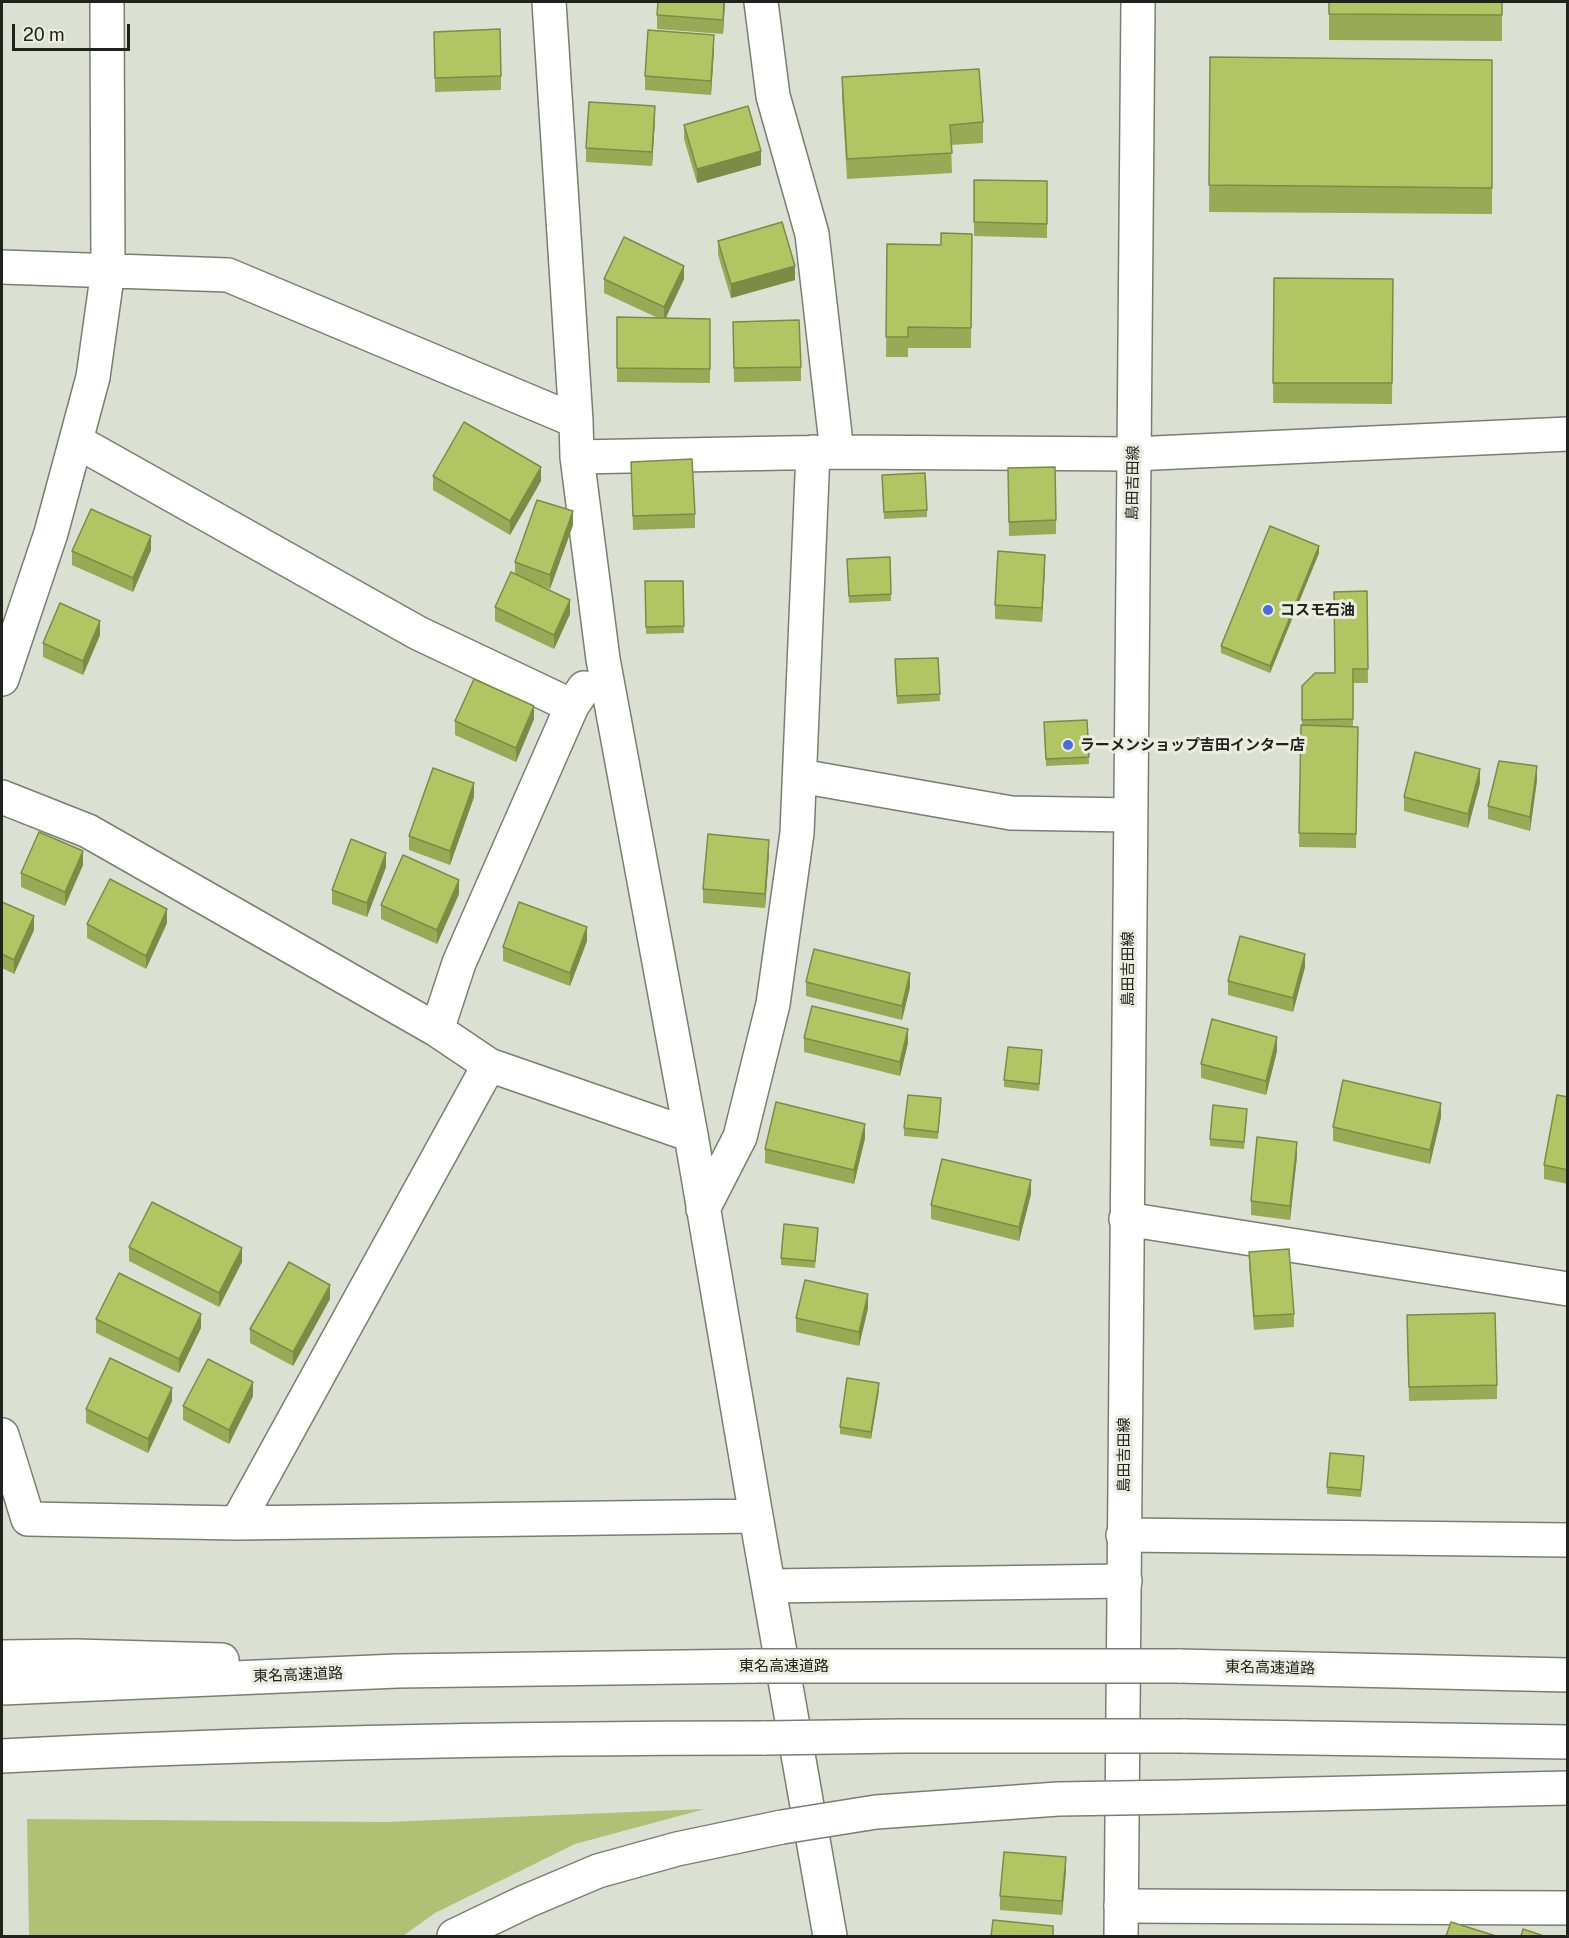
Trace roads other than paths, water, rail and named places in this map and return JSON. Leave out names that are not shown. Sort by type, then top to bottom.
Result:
[{"type":"main road","points":[[2,679],[51,534],[93,377],[108,270],[107,2]]},
{"type":"main road","points":[[549,2],[577,457],[603,659],[691,1135],[830,1936]]},
{"type":"main road","points":[[703,1209],[740,1137],[773,1004],[797,833],[825,452],[812,234],[773,96],[761,2]]},
{"type":"main road","name":"島田吉田線","points":[[1121,1921],[1138,2]]},
{"type":"main road","points":[[2,267],[228,275],[576,421]]},
{"type":"main road","points":[[577,457],[825,452],[1133,454],[1567,437]]},
{"type":"main road","points":[[76,441],[418,633],[572,706]]},
{"type":"main road","points":[[437,1030],[459,963],[572,706],[603,659]]},
{"type":"main road","points":[[800,776],[1011,813],[1130,815]]},
{"type":"main road","points":[[2,796],[88,831],[437,1030],[489,1065],[691,1135]]},
{"type":"main road","points":[[237,1523],[489,1065]]},
{"type":"main road","points":[[1126,1219],[1568,1288]]},
{"type":"main road","points":[[2,1435],[28,1519],[237,1523],[756,1516]]},
{"type":"main road","points":[[1124,1535],[1568,1540]]},
{"type":"main road","points":[[769,1587],[1125,1581]]},
{"type":"main road","points":[[2,1657],[77,1670]]},
{"type":"main road","name":"東名高速道路","points":[[2,1688],[77,1670],[397,1671],[755,1666],[1178,1666],[1568,1675]]},
{"type":"main road","points":[[2,1756],[579,1738],[1183,1736],[1568,1742]]},
{"type":"main road","points":[[454,1936],[527,1901],[598,1871],[677,1849],[782,1827],[876,1812],[1058,1799],[1568,1788]]},
{"type":"main road","points":[[1121,1921],[1568,1908]]},
{"type":"place","name":"コスモ石油","points":[[1268,610]]},
{"type":"place","name":"ラーメンショップ吉田インター店","points":[[1068,745]]}]
